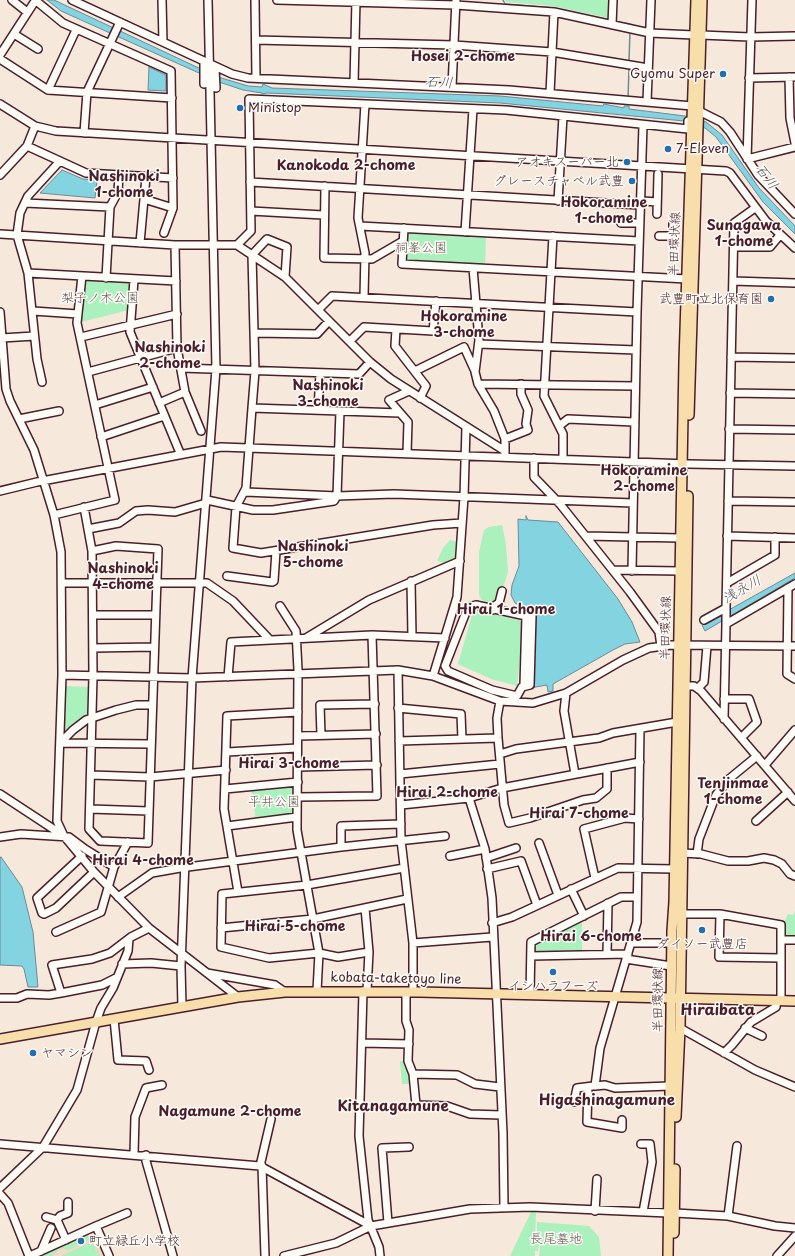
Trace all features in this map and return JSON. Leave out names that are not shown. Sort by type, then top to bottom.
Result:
[{"type":"main road","name":"半田環状線","points":[[696,0],[698,35]]},
{"type":"main road","name":"半田環状線","points":[[674,1256],[670,1086],[681,914],[684,686],[681,645],[680,538],[685,464],[686,279],[695,131],[698,35],[702,0]]},
{"type":"main road","name":"半田環状線","points":[[668,1256],[672,1213],[680,1028],[671,966],[671,943],[677,722],[681,645],[693,170]]},
{"type":"main road","name":"kobata-taketoyo line","points":[[0,1039],[238,997],[285,992],[365,991],[795,1000]]},
{"type":"street","points":[[12,0],[27,12]]},
{"type":"street","points":[[0,55],[35,0],[63,23],[76,30],[110,42],[171,71],[173,208],[164,233]]},
{"type":"street","points":[[72,0],[232,74],[256,78],[452,87],[550,94],[647,102],[695,111],[721,122],[730,132],[758,175],[795,214]]},
{"type":"street","points":[[162,0],[162,42]]},
{"type":"street","points":[[182,1007],[181,966],[192,678],[207,501],[216,369],[210,86],[207,63],[208,0]]},
{"type":"street","points":[[255,0],[256,78]]},
{"type":"street","points":[[277,0],[456,2],[500,4],[554,12],[650,33],[750,37],[795,36]]},
{"type":"street","points":[[612,25],[613,0]]},
{"type":"street","points":[[647,102],[651,0]]},
{"type":"street","points":[[747,159],[752,0]]},
{"type":"street","points":[[354,83],[356,1]]},
{"type":"street","points":[[452,87],[456,2]]},
{"type":"street","points":[[550,94],[554,12]]},
{"type":"street","points":[[84,133],[87,92],[120,22]]},
{"type":"street","points":[[48,90],[76,30]]},
{"type":"street","points":[[14,34],[38,49]]},
{"type":"street","points":[[256,40],[454,45],[552,52],[648,68]]},
{"type":"street","points":[[0,59],[48,90],[172,98]]},
{"type":"street","points":[[210,86],[215,68]]},
{"type":"street","points":[[749,78],[792,77],[790,118],[795,143]]},
{"type":"street","points":[[237,245],[251,231],[249,99],[473,109],[563,116],[695,131]]},
{"type":"street","points":[[0,104],[35,126],[56,131],[726,171],[730,173],[755,208],[780,235],[795,248]]},
{"type":"street","points":[[364,104],[358,218],[365,260],[364,297]]},
{"type":"street","points":[[465,232],[473,109]]},
{"type":"street","points":[[558,201],[563,116]]},
{"type":"street","points":[[632,571],[634,422],[643,125]]},
{"type":"street","points":[[0,175],[27,146],[35,126]]},
{"type":"street","points":[[27,146],[86,173],[173,178]]},
{"type":"street","points":[[747,159],[795,147]]},
{"type":"street","points":[[42,382],[34,336],[33,311],[28,273],[17,235],[20,213],[28,196],[60,161]]},
{"type":"street","points":[[657,214],[658,174]]},
{"type":"street","points":[[106,278],[110,208],[118,192],[119,175]]},
{"type":"street","points":[[140,243],[146,177]]},
{"type":"street","points":[[250,182],[558,201],[640,205],[657,202]]},
{"type":"street","points":[[325,186],[323,215],[324,258],[372,259],[403,240]]},
{"type":"street","points":[[144,199],[173,208]]},
{"type":"street","points":[[25,203],[110,208]]},
{"type":"street","points":[[622,223],[635,225],[640,205]]},
{"type":"street","points":[[724,719],[734,223],[755,208]]},
{"type":"street","points":[[251,211],[323,215]]},
{"type":"street","points":[[659,236],[673,236],[673,223]]},
{"type":"street","points":[[360,226],[639,241]]},
{"type":"street","points":[[404,228],[402,264],[686,279]]},
{"type":"street","points":[[0,234],[175,245],[237,245],[285,277],[370,362],[409,391],[505,454]]},
{"type":"street","points":[[734,247],[770,247],[780,235]]},
{"type":"street","points":[[553,236],[544,396],[563,434],[563,459]]},
{"type":"street","points":[[285,277],[287,247],[267,239],[252,255],[255,370],[246,492],[236,507],[233,548],[261,553],[433,525],[462,523]]},
{"type":"street","points":[[175,245],[177,348],[184,392],[201,431]]},
{"type":"street","points":[[473,268],[479,344],[475,372]]},
{"type":"street","points":[[28,273],[176,282]]},
{"type":"street","points":[[54,515],[115,500],[77,323],[82,276]]},
{"type":"street","points":[[134,280],[130,325],[132,340],[141,358],[180,453]]},
{"type":"street","points":[[733,281],[795,283]]},
{"type":"street","points":[[318,310],[332,296],[637,312]]},
{"type":"street","points":[[350,341],[364,327],[434,331],[436,302]]},
{"type":"street","points":[[33,311],[78,314]]},
{"type":"street","points":[[0,312],[2,338],[1,347],[6,389],[34,450],[54,515],[61,552],[62,675],[57,821],[64,836]]},
{"type":"street","points":[[81,337],[177,314]]},
{"type":"street","points":[[254,333],[317,334],[329,321]]},
{"type":"street","points":[[396,328],[395,346],[426,386],[420,398]]},
{"type":"street","points":[[2,338],[34,336]]},
{"type":"street","points":[[479,344],[546,348],[636,350]]},
{"type":"street","points":[[415,371],[464,347],[475,372],[478,384],[492,406],[505,439],[505,454]]},
{"type":"street","points":[[88,372],[177,348]]},
{"type":"street","points":[[731,357],[795,358]]},
{"type":"street","points":[[181,368],[359,374],[370,362]]},
{"type":"street","points":[[318,410],[320,373]]},
{"type":"street","points":[[478,384],[635,386]]},
{"type":"street","points":[[505,439],[528,430],[526,424],[528,410],[521,394],[521,384]]},
{"type":"street","points":[[94,405],[153,387]]},
{"type":"street","points":[[407,453],[408,422],[389,400],[409,391]]},
{"type":"street","points":[[159,403],[184,392]]},
{"type":"street","points":[[730,393],[795,394]]},
{"type":"street","points":[[252,408],[400,413]]},
{"type":"street","points":[[20,419],[55,410]]},
{"type":"street","points":[[88,529],[119,522],[136,511],[148,510],[175,512],[207,501],[253,510],[273,510],[334,501],[337,496],[340,411]]},
{"type":"street","points":[[101,437],[164,416]]},
{"type":"street","points":[[558,426],[568,419],[634,422]]},
{"type":"street","points":[[433,676],[457,597],[464,497],[466,427]]},
{"type":"street","points":[[729,429],[795,430]]},
{"type":"street","points":[[2,489],[211,447],[466,455],[505,454],[534,458],[685,464],[795,466]]},
{"type":"street","points":[[534,458],[534,477],[557,501],[613,570],[659,632],[661,646]]},
{"type":"street","points":[[246,492],[337,496],[394,494],[633,503]]},
{"type":"street","points":[[728,501],[795,502]]},
{"type":"street","points":[[84,507],[92,551],[93,583],[94,676],[89,829],[100,841],[148,843],[158,549],[116,546],[92,551]]},
{"type":"street","points":[[586,536],[680,538]]},
{"type":"street","points":[[727,536],[795,538]]},
{"type":"street","points":[[727,583],[775,554],[775,537]]},
{"type":"street","points":[[227,576],[272,582],[274,581],[276,551]]},
{"type":"street","points":[[306,638],[355,607],[411,581],[460,561]]},
{"type":"street","points":[[613,570],[680,571]]},
{"type":"street","points":[[411,581],[412,636]]},
{"type":"street","points":[[62,583],[210,584],[233,601],[269,640]]},
{"type":"street","points":[[726,624],[795,584]]},
{"type":"street","points":[[788,588],[787,674],[795,678]]},
{"type":"street","points":[[492,610],[493,607],[499,603],[502,591]]},
{"type":"street","points":[[476,605],[492,610],[532,616],[528,639],[528,662],[524,685],[517,696],[509,696],[492,690],[448,671],[445,668],[468,607],[476,605]]},
{"type":"street","points":[[280,606],[294,627],[296,638],[298,674],[298,830],[319,953],[317,991]]},
{"type":"street","points":[[704,620],[726,608]]},
{"type":"street","points":[[93,615],[155,615]]},
{"type":"street","points":[[228,677],[231,642],[372,635],[445,638]]},
{"type":"street","points":[[298,797],[377,796],[372,635]]},
{"type":"street","points":[[62,675],[192,678],[398,670],[433,676],[500,701],[533,703],[566,693],[623,660],[644,650],[661,646],[795,646]]},
{"type":"street","points":[[698,688],[704,682],[707,646]]},
{"type":"street","points":[[94,648],[154,647]]},
{"type":"street","points":[[398,670],[401,840],[413,943],[408,1061],[413,1074],[416,1105],[447,1106],[470,1114],[501,1115]]},
{"type":"street","points":[[684,686],[698,688],[795,801]]},
{"type":"street","points":[[566,693],[564,711],[575,774]]},
{"type":"street","points":[[724,699],[749,699],[757,722],[741,738]]},
{"type":"street","points":[[500,701],[497,718],[498,738],[504,805],[509,823],[530,818],[583,800],[596,798],[607,789],[607,768]]},
{"type":"street","points":[[320,736],[320,705],[375,704]]},
{"type":"street","points":[[60,743],[76,727],[92,718],[136,705],[152,705]]},
{"type":"street","points":[[398,708],[461,714],[462,740]]},
{"type":"street","points":[[238,892],[224,809],[227,716],[298,712]]},
{"type":"street","points":[[500,754],[516,749],[598,738],[677,722]]},
{"type":"street","points":[[622,1120],[622,1128],[587,1122],[592,1086],[600,1048],[637,922],[640,729]]},
{"type":"street","points":[[765,765],[795,730]]},
{"type":"street","points":[[298,736],[376,734]]},
{"type":"street","points":[[399,741],[498,738]]},
{"type":"street","points":[[60,743],[151,744]]},
{"type":"street","points":[[227,752],[298,748]]},
{"type":"street","points":[[697,854],[699,839],[716,795],[729,779],[756,756]]},
{"type":"street","points":[[401,806],[469,798],[502,788],[640,762]]},
{"type":"street","points":[[400,774],[500,764]]},
{"type":"street","points":[[298,767],[377,765]]},
{"type":"street","points":[[90,775],[150,777],[226,770]]},
{"type":"street","points":[[225,789],[298,782]]},
{"type":"street","points":[[757,816],[788,792]]},
{"type":"street","points":[[0,794],[64,836],[94,872],[150,928],[238,997]]},
{"type":"street","points":[[469,798],[485,850],[492,898],[492,937],[497,994],[501,1115],[504,1144],[504,1207]]},
{"type":"street","points":[[90,809],[149,811]]},
{"type":"street","points":[[227,826],[298,817]]},
{"type":"street","points":[[595,878],[584,829],[624,818],[639,818]]},
{"type":"street","points":[[341,847],[340,826],[401,824]]},
{"type":"street","points":[[0,838],[21,834],[64,836],[72,838],[85,849],[114,867]]},
{"type":"street","points":[[118,897],[152,873],[185,867],[301,852],[445,836]]},
{"type":"street","points":[[56,932],[101,912],[114,867],[128,842]]},
{"type":"street","points":[[539,843],[558,895]]},
{"type":"street","points":[[486,858],[516,848]]},
{"type":"street","points":[[450,856],[485,850]]},
{"type":"street","points":[[681,853],[697,854],[728,861],[748,861],[764,858],[774,860],[782,864],[795,876]]},
{"type":"street","points":[[82,856],[38,898],[42,913],[44,914],[56,908],[94,872]]},
{"type":"street","points":[[488,869],[521,861],[537,906]]},
{"type":"street","points":[[368,952],[338,957],[319,953],[269,958],[221,947],[222,894],[307,885],[404,868]]},
{"type":"street","points":[[492,923],[507,919],[537,906],[570,889],[618,868],[674,869]]},
{"type":"street","points":[[570,889],[584,916]]},
{"type":"street","points":[[530,994],[531,942],[621,897],[637,897]]},
{"type":"street","points":[[221,928],[313,919],[407,899]]},
{"type":"street","points":[[607,954],[608,903]]},
{"type":"street","points":[[365,908],[368,952],[362,1043],[359,1136],[368,1220],[379,1247],[380,1256]]},
{"type":"street","points":[[681,914],[720,914],[781,925],[779,1000],[776,1007],[755,1019],[745,1028],[724,1053]]},
{"type":"street","points":[[720,914],[719,957],[781,958]]},
{"type":"street","points":[[61,993],[52,965],[92,959],[110,952],[129,939],[150,928]]},
{"type":"street","points":[[413,943],[492,937]]},
{"type":"street","points":[[0,1188],[43,1148],[77,1090],[96,1022],[101,1008],[113,988],[128,951],[129,939]]},
{"type":"street","points":[[781,940],[795,940]]},
{"type":"street","points":[[631,943],[671,943]]},
{"type":"street","points":[[531,956],[607,954],[671,966]]},
{"type":"street","points":[[122,964],[151,963],[181,966]]},
{"type":"street","points":[[206,973],[275,985],[285,992]]},
{"type":"street","points":[[0,998],[17,998],[27,994],[49,995],[61,993],[102,984],[116,978]]},
{"type":"street","points":[[114,1019],[118,1060],[146,1061],[149,1070]]},
{"type":"street","points":[[680,1028],[755,1070],[795,1087]]},
{"type":"street","points":[[745,1028],[762,1036]]},
{"type":"street","points":[[362,1043],[409,1044]]},
{"type":"street","points":[[413,1074],[457,1075],[479,1085],[500,1087]]},
{"type":"street","points":[[134,1154],[135,1117],[146,1088],[162,1085]]},
{"type":"street","points":[[574,1102],[577,1088],[605,1085],[615,1088],[670,1086]]},
{"type":"street","points":[[265,1256],[261,1166],[271,1119]]},
{"type":"street","points":[[0,1144],[146,1155],[261,1166],[371,1226]]},
{"type":"street","points":[[641,1144],[650,1144],[652,1162],[644,1212]]},
{"type":"street","points":[[728,1216],[737,1146]]},
{"type":"street","points":[[388,1223],[382,1148],[409,1147]]},
{"type":"street","points":[[146,1155],[148,1168],[173,1256]]},
{"type":"street","points":[[595,1211],[597,1180]]},
{"type":"street","points":[[0,1194],[8,1203],[29,1256],[127,1213]]},
{"type":"street","points":[[57,1220],[60,1216],[68,1213],[68,1202]]},
{"type":"street","points":[[285,1256],[336,1243],[371,1226],[470,1209],[504,1207],[728,1216],[775,1226],[795,1228]]},
{"type":"street","points":[[46,1217],[57,1220]]},
{"type":"street","points":[[57,1220],[66,1240]]},
{"type":"street","points":[[96,1226],[109,1256]]},
{"type":"street","points":[[41,1251],[51,1228]]},
{"type":"street","points":[[777,1256],[795,1236]]},
{"type":"shaded area","name":"町立緑丘小学校","points":[[95,1230],[106,1256],[30,1256]]},
{"type":"green space","points":[[505,0],[610,0],[610,17],[608,18],[553,6],[506,2]]},
{"type":"green space","name":"祠峯公園","points":[[408,232],[486,235],[485,266],[406,262],[404,260]]},
{"type":"green space","name":"梨子ノ木公園","points":[[84,281],[131,283],[129,310],[81,322]]},
{"type":"green space","points":[[502,525],[506,544],[508,572],[498,603],[490,605],[481,599],[479,594],[479,552],[484,530],[489,527]]},
{"type":"green space","points":[[450,540],[458,542],[457,557],[448,564],[437,561],[443,548]]},
{"type":"green space","points":[[478,611],[524,621],[517,686],[491,679],[458,664],[472,615]]},
{"type":"green space","points":[[65,686],[91,687],[90,715],[68,733],[63,732]]},
{"type":"green space","name":"平井公園","points":[[293,787],[293,813],[291,815],[256,820],[251,789]]},
{"type":"green space","points":[[795,911],[795,937],[786,937],[784,936],[784,923],[788,914],[793,915]]},
{"type":"green space","points":[[582,919],[582,952],[534,951],[536,942]]},
{"type":"green space","points":[[400,1061],[405,1061],[410,1075],[411,1084],[402,1084]]},
{"type":"green space","points":[[531,1212],[536,1212],[535,1239],[539,1244],[538,1251],[535,1251],[535,1256],[510,1256]]},
{"type":"green space","name":"長尾墓地","points":[[537,1222],[589,1226],[599,1237],[601,1256],[539,1256],[540,1245],[537,1239]]},
{"type":"green space","points":[[89,1235],[93,1242],[88,1240],[69,1250],[62,1248],[51,1256],[39,1256]]},
{"type":"green space","points":[[92,1242],[98,1256],[61,1256]]},
{"type":"green space","points":[[93,1242],[101,1256],[99,1256]]},
{"type":"water","points":[[47,0],[54,0],[218,77],[248,86],[262,87],[263,84],[272,88],[500,96],[603,106],[604,104],[624,108],[624,106],[629,106],[629,109],[685,116],[706,122],[722,135],[759,188],[795,226],[795,234],[763,202],[716,137],[705,128],[684,121],[500,103],[262,94],[243,90],[219,82],[61,11]]},
{"type":"water","points":[[149,67],[166,75],[166,91],[148,90]]},
{"type":"water","points":[[62,170],[83,179],[97,180],[95,198],[40,193]]},
{"type":"water","points":[[526,516],[528,520],[558,522],[618,599],[632,622],[640,642],[625,644],[613,650],[553,684],[553,691],[548,692],[547,685],[530,688],[533,613],[515,603],[511,595],[512,585],[519,566],[518,519],[526,520]]},
{"type":"water","points":[[795,573],[795,578],[705,631],[702,625]]},
{"type":"water","points":[[1,857],[22,887],[33,932],[38,987],[28,987],[22,966],[0,965]]},
{"type":"waterway","points":[[503,0],[505,4],[553,8],[608,20]]},
{"type":"waterway","points":[[616,22],[630,24],[630,26]]},
{"type":"waterway","points":[[629,61],[630,31]]},
{"type":"waterway","points":[[628,98],[629,68]]},
{"type":"place","name":"Gyomu Super","points":[[723,74]]},
{"type":"place","name":"Ministop","points":[[240,108]]},
{"type":"place","name":"7-Eleven","points":[[668,149]]},
{"type":"place","name":"アオキスーパー北","points":[[627,162]]},
{"type":"place","name":"グレースチャペル武豊","points":[[632,181]]},
{"type":"place","name":"武豊町立北保育園","points":[[771,299]]},
{"type":"place","name":"ダイソー武豊店","points":[[702,930]]},
{"type":"place","name":"イシハラフーズ","points":[[553,972]]},
{"type":"place","name":"ヤマシン","points":[[33,1053]]},
{"type":"place","name":"町立緑丘小学校","points":[[81,1241]]},
{"type":"district","name":"Hosei 2-chome","points":[[463,57]]},
{"type":"district","name":"Kanokoda 2-chome","points":[[346,166]]},
{"type":"district","name":"Nashinoki 1-chome","points":[[124,186]]},
{"type":"district","name":"Hokoramine 1-chome","points":[[604,212]]},
{"type":"district","name":"Sunagawa 1-chome","points":[[744,234]]},
{"type":"district","name":"Hokoramine 3-chome","points":[[464,326]]},
{"type":"district","name":"Nashinoki 2-chome","points":[[170,356]]},
{"type":"district","name":"Nashinoki 3-chome","points":[[328,394]]},
{"type":"district","name":"Hokoramine 2-chome","points":[[644,480]]},
{"type":"district","name":"Nashinoki 5-chome","points":[[313,556]]},
{"type":"district","name":"Nashinoki 4-chome","points":[[123,578]]},
{"type":"district","name":"Hirai 1-chome","points":[[506,610]]},
{"type":"district","name":"Hirai 3-chome","points":[[289,764]]},
{"type":"district","name":"Tenjinmae 1-chome","points":[[733,792]]},
{"type":"district","name":"Hirai 2-chome","points":[[447,793]]},
{"type":"district","name":"Hirai 7-chome","points":[[579,814]]},
{"type":"district","name":"Hirai 4-chome","points":[[143,861]]},
{"type":"district","name":"Hirai 5-chome","points":[[295,927]]},
{"type":"district","name":"Hirai 6-chome","points":[[591,937]]},
{"type":"district","name":"Hiraibata","points":[[718,1011]]},
{"type":"district","name":"Higashinagamune","points":[[607,1101]]},
{"type":"district","name":"Kitanagamune","points":[[393,1107]]},
{"type":"district","name":"Nagamune 2-chome","points":[[230,1112]]},
{"type":"water label","name":"石川","points":[[439,83]]},
{"type":"water label","name":"石川","points":[[766,177]]},
{"type":"water label","name":"浅永川","points":[[742,590]]}]
